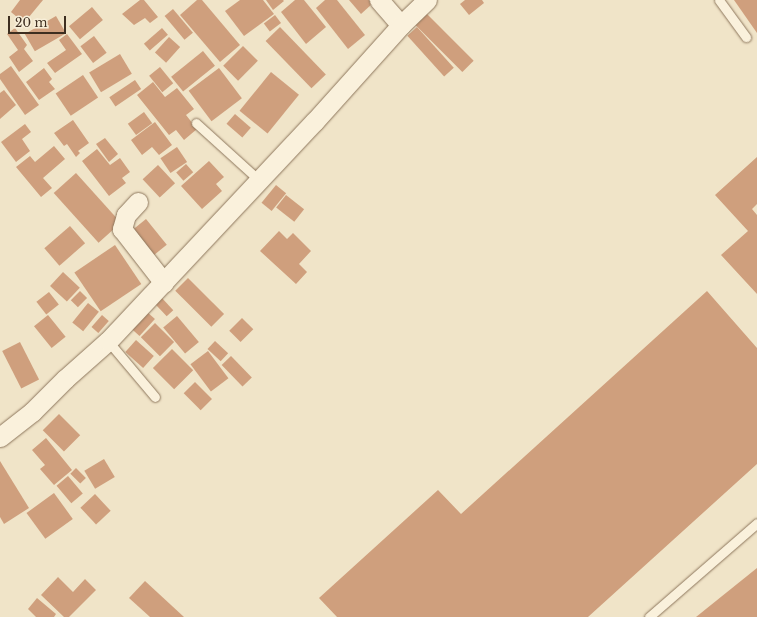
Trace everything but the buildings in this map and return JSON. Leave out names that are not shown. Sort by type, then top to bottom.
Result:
[{"type":"street","points":[[379,0],[400,25]]},
{"type":"street","points":[[0,437],[32,412],[65,379],[108,341],[260,181],[400,25],[427,0]]},
{"type":"street","points":[[138,202],[126,215],[122,229],[164,283]]},
{"type":"lane","points":[[719,0],[746,37]]},
{"type":"lane","points":[[196,123],[260,181]]},
{"type":"lane","points":[[108,341],[155,397]]},
{"type":"lane","points":[[649,617],[757,523]]}]
